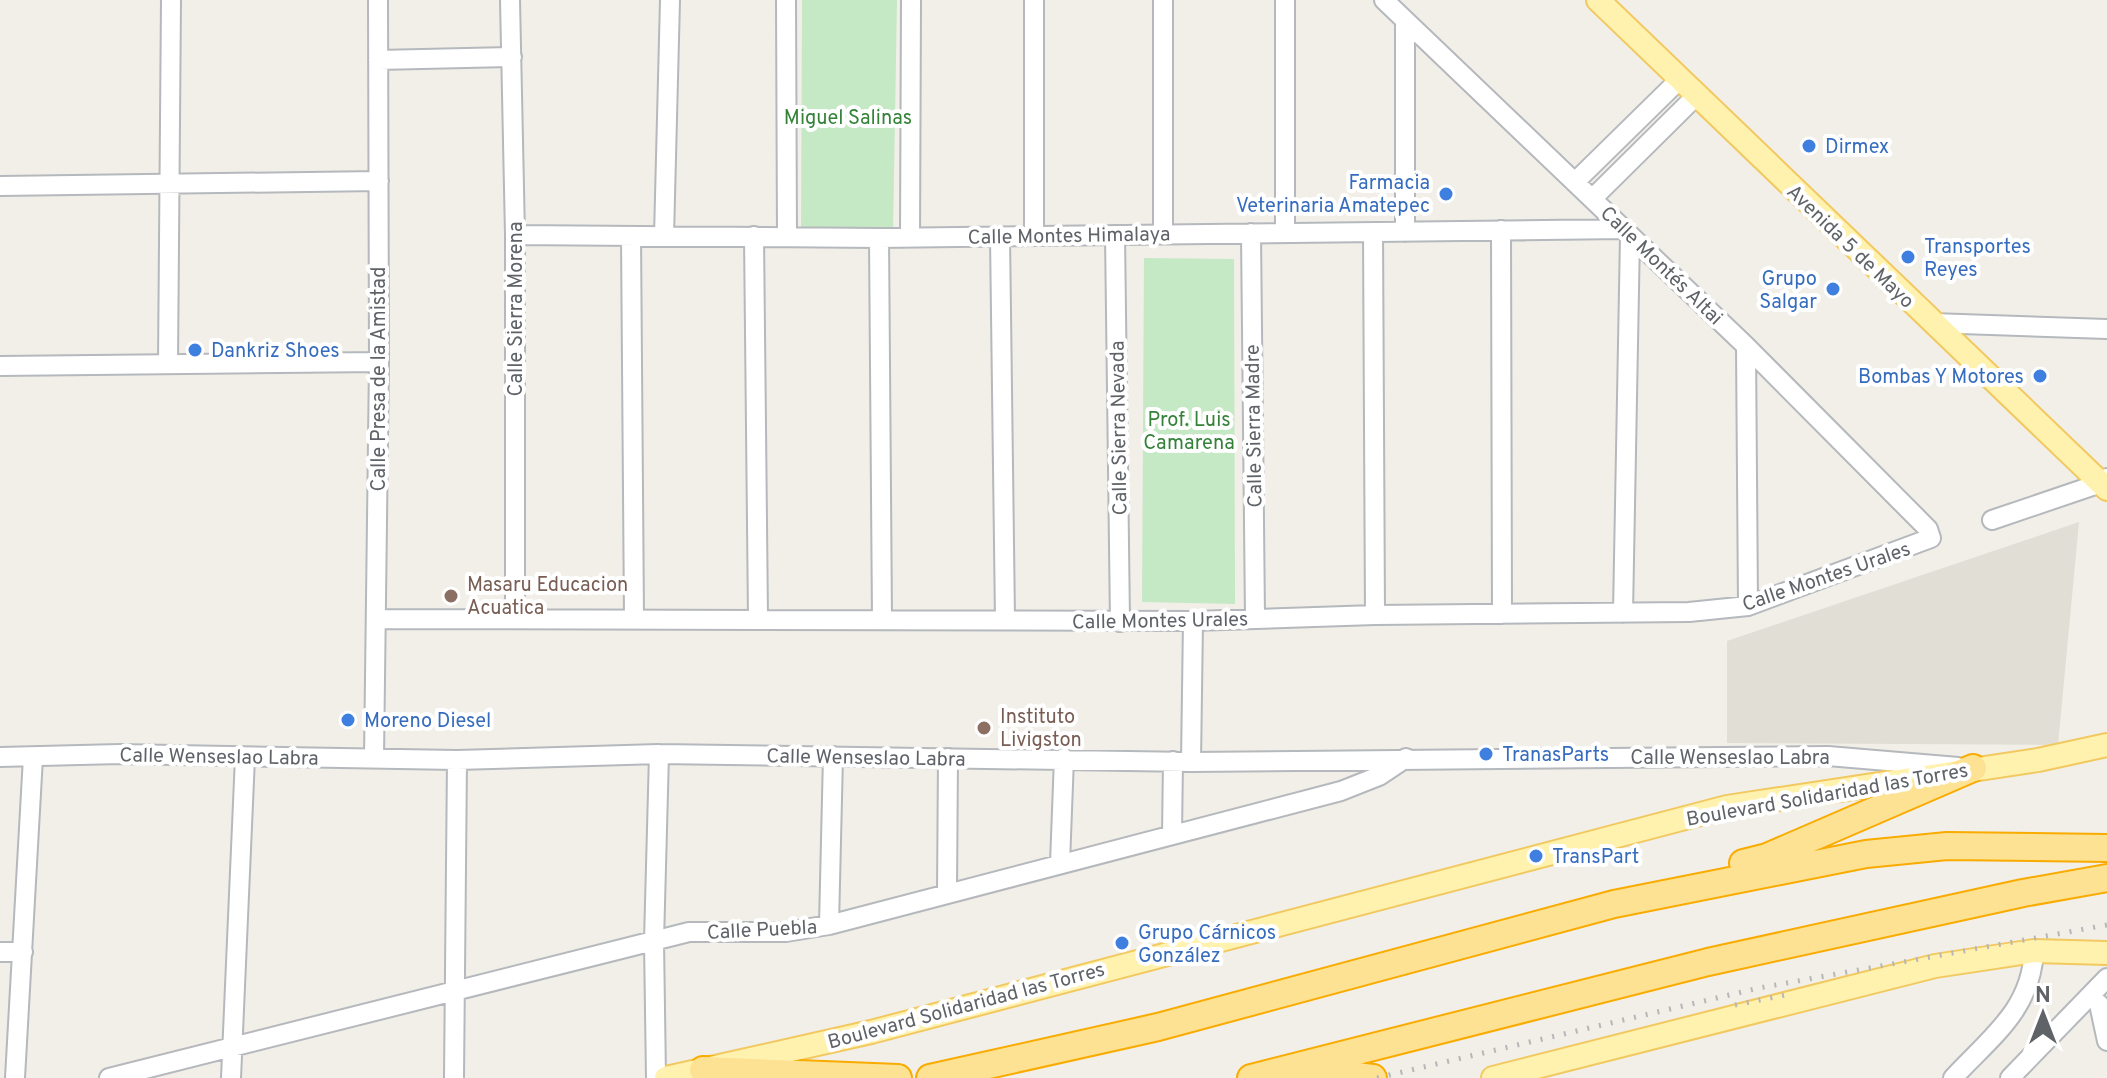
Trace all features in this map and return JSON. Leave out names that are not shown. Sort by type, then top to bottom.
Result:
[{"type":"highway","points":[[1614,904],[1675,881],[1767,857],[1973,768]]},
{"type":"highway","points":[[930,1078],[1158,1027],[1614,904],[1866,854],[1947,846],[2107,848]]},
{"type":"highway","points":[[1251,1078],[1708,962],[2023,893],[2107,878]]},
{"type":"highway","points":[[1289,1068],[1373,1078]]},
{"type":"highway","points":[[703,1070],[898,1078]]},
{"type":"main road","name":"Avenida 5 de Mayo","points":[[1598,0],[1932,323],[2105,483]]},
{"type":"main road","name":"Boulevard Solidaridad las Torres","points":[[666,1078],[871,1032],[1727,807],[2107,745]]},
{"type":"main road","points":[[1493,1078],[1935,966],[2034,951],[2107,953]]},
{"type":"street","points":[[168,364],[172,184],[171,0]]},
{"type":"street","name":"Calle Presa de la Amistad","points":[[374,758],[379,362],[378,0]]},
{"type":"street","name":"Calle Sierra Morena","points":[[510,0],[515,235],[515,617]]},
{"type":"street","points":[[664,236],[670,0]]},
{"type":"street","points":[[786,0],[787,236]]},
{"type":"street","points":[[910,237],[911,0]]},
{"type":"street","points":[[1034,0],[1034,236]]},
{"type":"street","points":[[1163,0],[1163,233]]},
{"type":"street","points":[[1285,0],[1285,233]]},
{"type":"street","name":"Calle Montés Altai","points":[[1384,0],[1746,346],[1928,529],[1931,538]]},
{"type":"street","points":[[1405,22],[1405,232]]},
{"type":"street","points":[[378,60],[512,57]]},
{"type":"street","points":[[1576,181],[1679,80]]},
{"type":"street","points":[[1593,198],[1696,96]]},
{"type":"street","points":[[0,186],[379,181]]},
{"type":"street","points":[[1501,230],[1502,614]]},
{"type":"street","name":"Calle Montes Himalaya","points":[[515,235],[879,238],[1501,230],[1626,232]]},
{"type":"street","points":[[1373,232],[1375,615]]},
{"type":"street","points":[[1623,613],[1626,232]]},
{"type":"street","name":"Calle Sierra Madre","points":[[1251,233],[1255,618]]},
{"type":"street","name":"Calle Sierra Nevada","points":[[1115,235],[1120,622]]},
{"type":"street","points":[[631,236],[634,618]]},
{"type":"street","points":[[754,236],[758,618]]},
{"type":"street","points":[[1000,236],[1005,620]]},
{"type":"street","points":[[879,238],[882,620]]},
{"type":"street","points":[[1932,323],[2107,329]]},
{"type":"street","points":[[1746,346],[1748,606]]},
{"type":"street","points":[[0,366],[379,362]]},
{"type":"street","points":[[1992,520],[2105,483]]},
{"type":"street","name":"Calle Montes Urales","points":[[376,619],[515,617],[1120,622],[1375,615],[1689,612],[1748,606],[1931,538]]},
{"type":"street","points":[[1172,835],[1182,761],[1193,621]]},
{"type":"street","points":[[656,1078],[654,941],[659,754]]},
{"type":"street","name":"Calle Wenseslao Labra","points":[[0,757],[457,760],[659,754],[1182,761],[1828,756],[1973,768]]},
{"type":"street","points":[[829,925],[833,756]]},
{"type":"street","points":[[15,1078],[33,757]]},
{"type":"street","points":[[231,1078],[245,757]]},
{"type":"street","points":[[947,892],[948,758]]},
{"type":"street","points":[[1060,863],[1064,758]]},
{"type":"street","name":"Calle Puebla","points":[[109,1078],[689,932],[786,932],[829,925],[1341,791],[1379,776],[1407,758]]},
{"type":"street","points":[[454,1078],[457,760]]},
{"type":"street","points":[[1953,1078],[2019,1008],[2033,974],[2034,951]]},
{"type":"street","points":[[0,952],[23,952]]},
{"type":"street","points":[[2010,1078],[2107,978]]},
{"type":"street","points":[[2079,1008],[2103,1004],[2107,1041]]},
{"type":"shaded area","points":[[2079,522],[2058,745],[1727,743],[1727,641]]},
{"type":"green space","name":"Miguel Salinas","points":[[802,0],[897,0],[893,233],[801,233]]},
{"type":"green space","name":"Prof. Luis Camarena","points":[[1144,258],[1234,259],[1235,604],[1142,602]]},
{"type":"railway","points":[[1377,1078],[1759,988],[2107,925]]},
{"type":"railway","points":[[1735,1005],[1790,994]]},
{"type":"place","name":"Dirmex","points":[[1809,146]]},
{"type":"place","name":"Farmacia Veterinaria Amatepec","points":[[1446,194]]},
{"type":"place","name":"Transportes Reyes","points":[[1908,257]]},
{"type":"place","name":"Grupo Salgar","points":[[1833,289]]},
{"type":"place","name":"Dankriz Shoes","points":[[195,350]]},
{"type":"place","name":"Bombas Y Motores","points":[[2040,376]]},
{"type":"place","name":"Masaru Educacion Acuatica","points":[[451,596]]},
{"type":"place","name":"Moreno Diesel","points":[[348,720]]},
{"type":"place","name":"Instituto Livigston","points":[[984,728]]},
{"type":"place","name":"TranasParts","points":[[1486,754]]},
{"type":"place","name":"TransPart","points":[[1536,856]]},
{"type":"place","name":"Grupo Cárnicos González","points":[[1122,943]]}]
